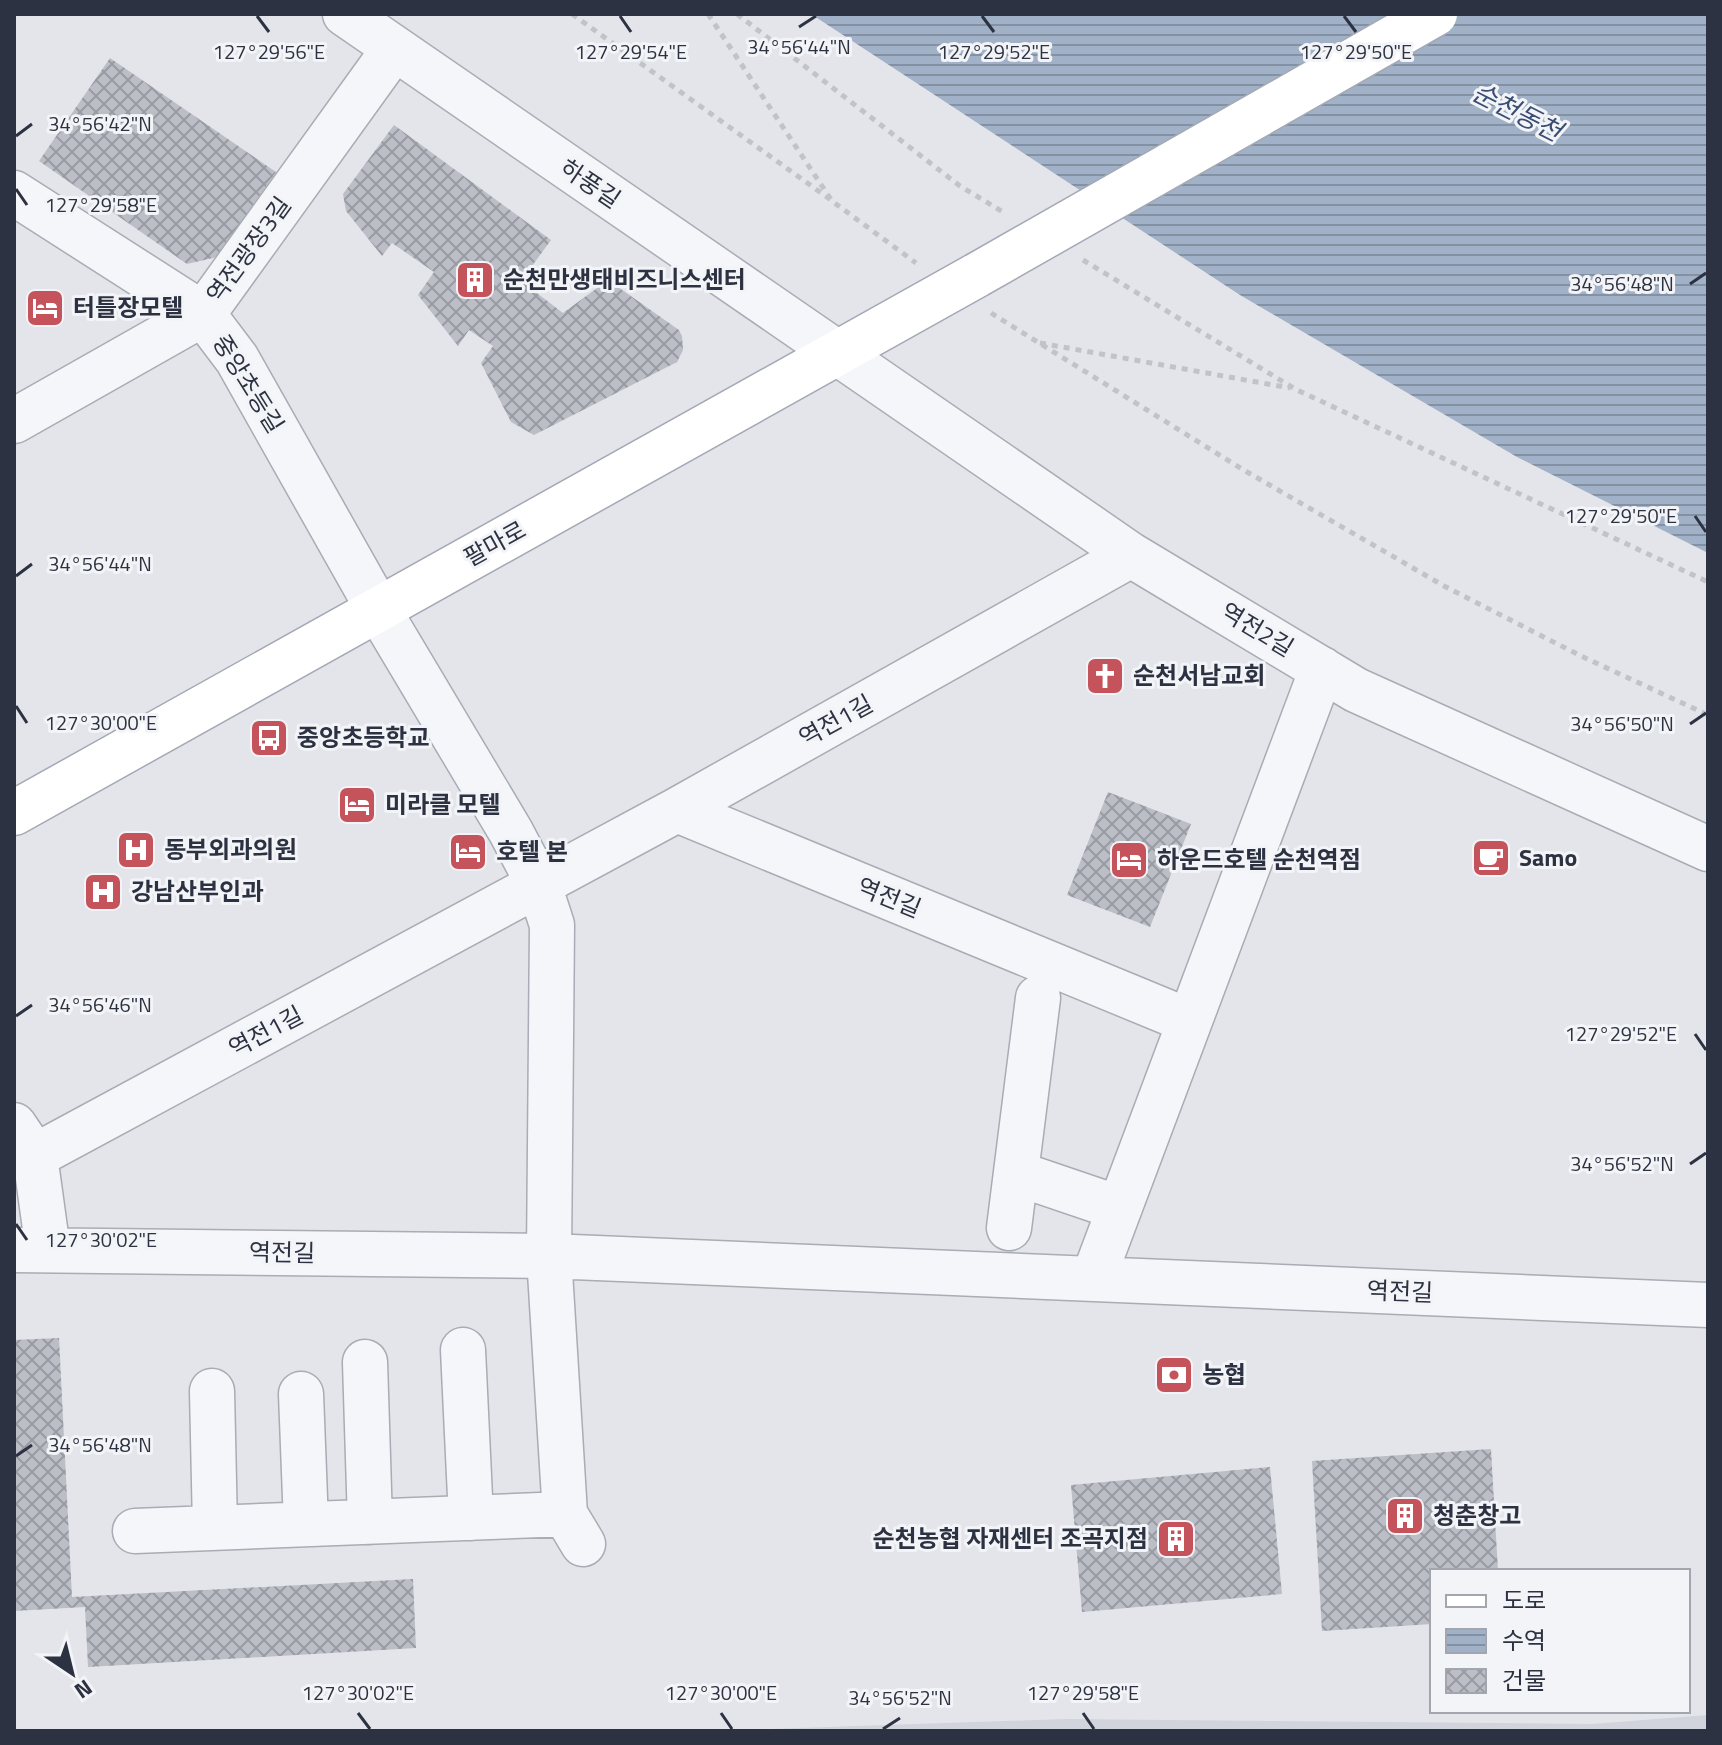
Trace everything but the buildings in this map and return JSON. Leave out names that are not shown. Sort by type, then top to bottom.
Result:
[{"type":"main road","name":"팔마로","points":[[14,813],[965,282],[1435,14]]},
{"type":"street","name":"하풍길","points":[[345,14],[837,353]]},
{"type":"street","name":"역전광장3길","points":[[14,421],[203,314],[394,49]]},
{"type":"street","name":"중앙초등길","points":[[14,193],[203,314],[237,359],[378,609]]},
{"type":"street","name":"역전2길","points":[[837,353],[1131,555],[1356,690],[1708,849]]},
{"type":"street","name":"역전1길","points":[[31,1250],[24,1140],[539,885],[1131,555]]},
{"type":"street","points":[[135,1531],[471,1518],[574,1529],[549,1256],[552,925],[539,885],[378,609]]},
{"type":"street","points":[[1093,1279],[1322,669]]},
{"type":"street","name":"역전길","points":[[677,810],[1189,1021]]},
{"type":"street","points":[[1009,1228],[1038,998]]},
{"type":"street","points":[[1016,1173],[1119,1208]]},
{"type":"street","name":"역전길","points":[[31,1250],[549,1256],[1708,1305]]},
{"type":"street","points":[[463,1350],[471,1518]]},
{"type":"street","points":[[365,1362],[370,1522]]},
{"type":"street","points":[[212,1391],[215,1528]]},
{"type":"street","points":[[301,1394],[306,1524]]},
{"type":"path","points":[[572,14],[853,219],[965,282],[1037,343],[1242,469],[1444,586],[1581,656],[1708,715]]},
{"type":"path","points":[[708,14],[832,201]]},
{"type":"path","points":[[737,14],[960,186],[1012,217]]},
{"type":"path","points":[[1078,257],[1295,389],[1708,582]]},
{"type":"path","points":[[1037,343],[1295,389]]},
{"type":"shaded area","points":[[1708,1715],[1708,1731],[709,1731],[1065,1719],[1592,1724]]},
{"type":"water","name":"순천동천","points":[[811,14],[1708,14],[1708,553],[1517,457],[1240,295]]},
{"type":"place","name":"순천만생태비즈니스센터","points":[[475,280]]},
{"type":"place","name":"터틀장모텔","points":[[45,308]]},
{"type":"place","name":"순천서남교회","points":[[1105,676]]},
{"type":"place","name":"중앙초등학교","points":[[269,738]]},
{"type":"place","name":"미라클 모텔","points":[[357,805]]},
{"type":"place","name":"동부외과의원","points":[[136,850]]},
{"type":"place","name":"호텔 본","points":[[468,852]]},
{"type":"place","name":"Samo","points":[[1491,858]]},
{"type":"place","name":"하운드호텔 순천역점","points":[[1129,860]]},
{"type":"place","name":"강남산부인과","points":[[103,892]]},
{"type":"place","name":"농협","points":[[1174,1375]]},
{"type":"place","name":"청춘창고","points":[[1405,1516]]},
{"type":"place","name":"순천농협 자재센터 조곡지점","points":[[1176,1539]]}]
